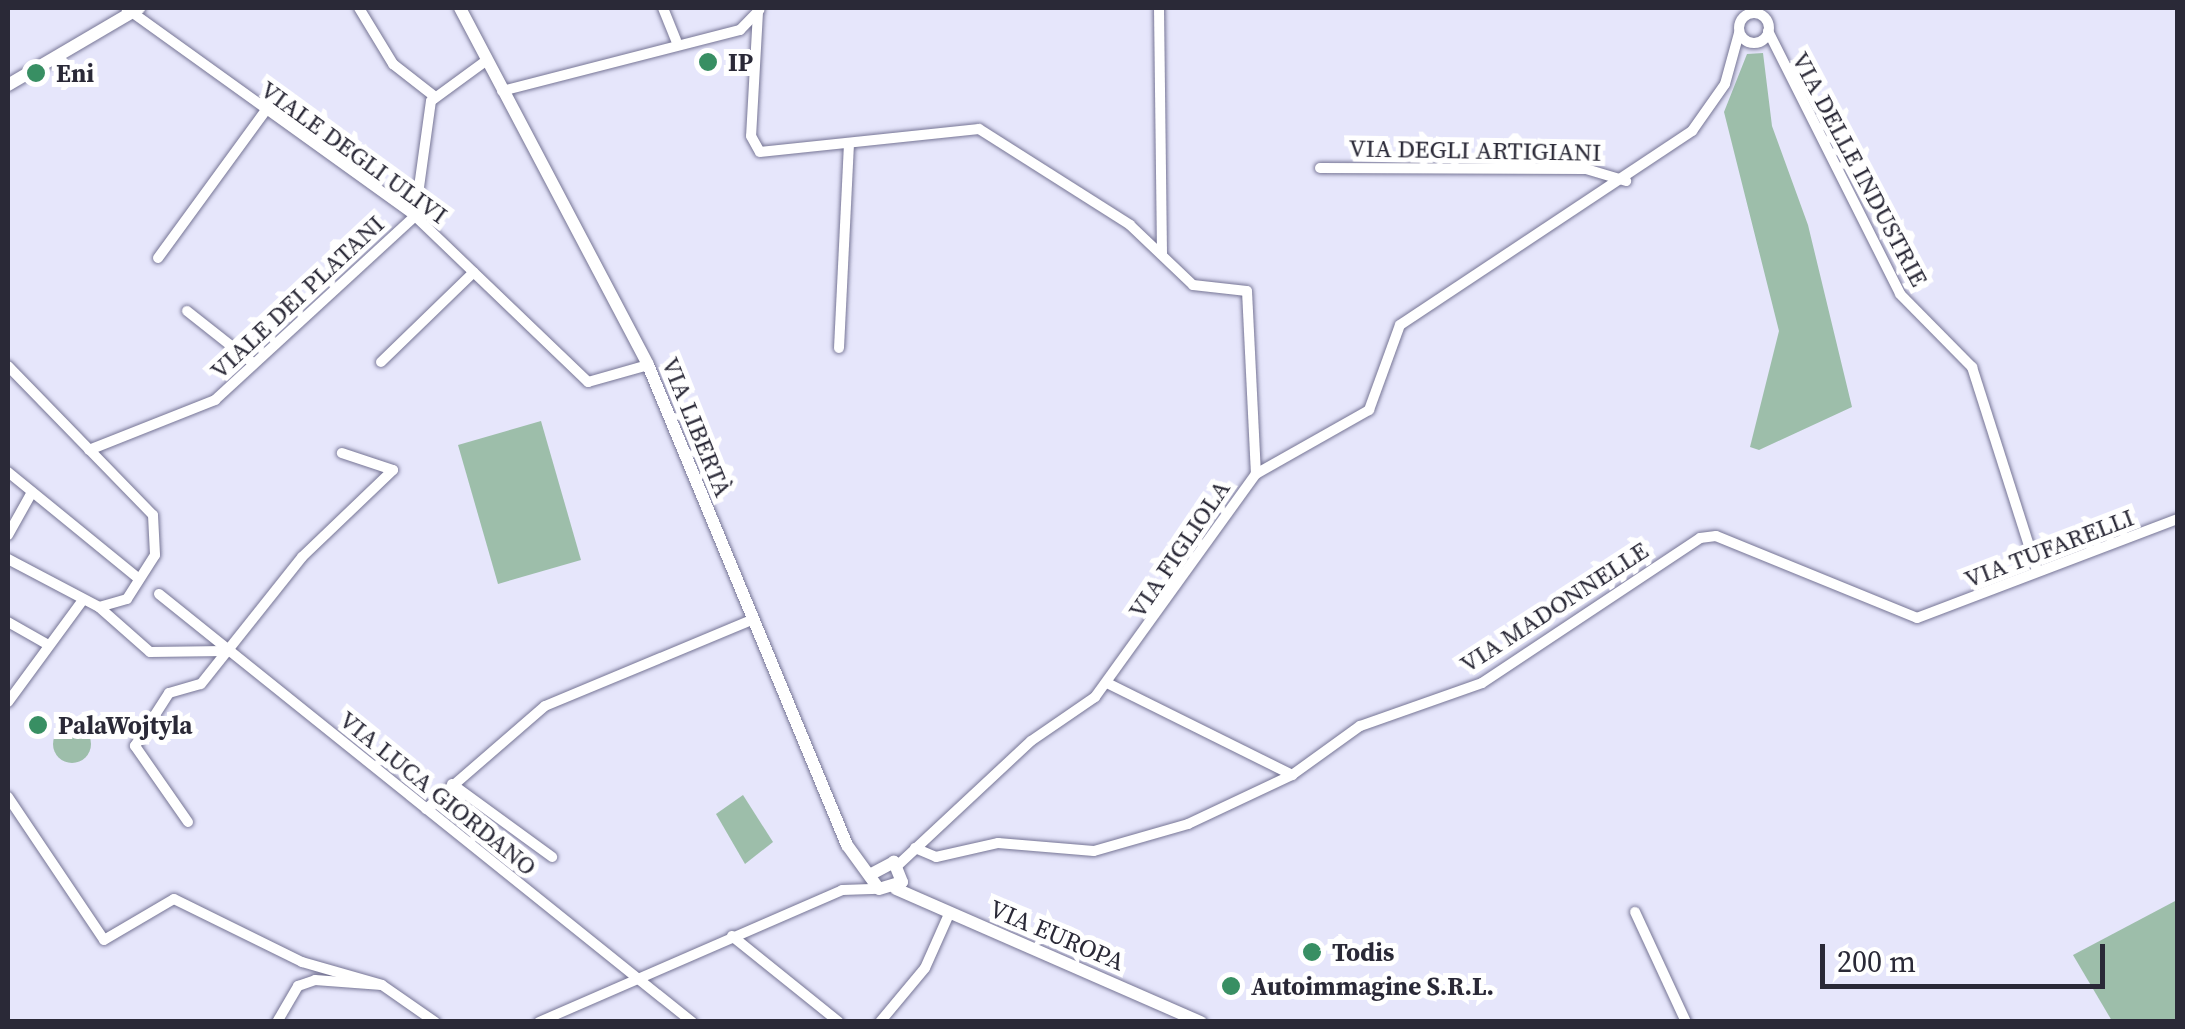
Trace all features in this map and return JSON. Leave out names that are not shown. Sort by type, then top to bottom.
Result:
[{"type":"street","points":[[360,8],[393,64],[434,96],[487,60]]},
{"type":"street","name":"VIA LIBERTÀ","points":[[460,8],[648,365],[847,845],[873,873]]},
{"type":"street","points":[[663,8],[676,40]]},
{"type":"street","points":[[1160,8],[1162,254]]},
{"type":"street","points":[[8,85],[132,9]]},
{"type":"street","name":"VIALE DEGLI ULIVI","points":[[132,9],[264,111],[415,216],[588,382],[648,365]]},
{"type":"street","points":[[502,91],[676,40],[740,30],[759,10]]},
{"type":"street","points":[[759,10],[754,145],[772,155],[986,132],[1162,254],[1198,287],[1250,294],[1256,474]]},
{"type":"street","name":"VIA DELLE INDUSTRIE","points":[[1775,49],[1740,33],[1744,13],[1761,12],[1775,49],[1900,294],[1972,367],[2036,570]]},
{"type":"street","name":"VIA DELLE INDUSTRIE","points":[[1755,42],[1768,30]]},
{"type":"street","name":"VIA FIGLIOLA","points":[[898,865],[1107,683],[1256,474],[1370,410],[1400,325],[1626,181],[1692,130],[1735,54],[1740,33]]},
{"type":"street","points":[[1735,54],[1755,42]]},
{"type":"street","name":"VIALE DEI PLATANI","points":[[90,450],[182,418],[254,364],[415,216],[434,96]]},
{"type":"street","points":[[158,258],[264,111]]},
{"type":"street","points":[[839,348],[849,144]]},
{"type":"street","name":"VIA DEGLI ARTIGIANI","points":[[1320,168],[1586,168],[1626,181]]},
{"type":"street","points":[[380,362],[474,272]]},
{"type":"street","points":[[187,310],[254,364]]},
{"type":"street","points":[[8,366],[152,515],[158,545],[127,598],[125,632]]},
{"type":"street","points":[[188,822],[135,746],[169,694],[201,684],[302,557],[392,470],[342,453]]},
{"type":"street","points":[[8,472],[139,579]]},
{"type":"street","points":[[8,535],[32,492]]},
{"type":"street","name":"VIA TUFARELLI","points":[[1935,615],[2036,570],[2178,519]]},
{"type":"street","name":"VIA MADONNELLE","points":[[915,848],[936,857],[998,843],[1094,851],[1188,824],[1292,775],[1360,726],[1482,682],[1700,538],[1716,536],[1916,618],[1935,615]]},
{"type":"street","points":[[8,559],[99,607],[150,652],[230,652]]},
{"type":"street","name":"VIA LUCA GIORDANO","points":[[159,594],[692,1022]]},
{"type":"street","points":[[99,607],[127,598]]},
{"type":"street","points":[[8,702],[45,643],[83,600]]},
{"type":"street","points":[[426,809],[545,706],[752,620]]},
{"type":"street","points":[[8,622],[45,643]]},
{"type":"street","points":[[1107,683],[1292,775]]},
{"type":"street","points":[[452,784],[552,857]]},
{"type":"street","points":[[8,797],[104,940],[174,900],[302,962],[382,985],[436,1022]]},
{"type":"street","points":[[539,1022],[842,890],[896,890],[898,865],[883,862],[873,873],[878,889]]},
{"type":"street","name":"VIA EUROPA","points":[[896,890],[1201,1022]]},
{"type":"street","points":[[1636,912],[1686,1022]]},
{"type":"street","points":[[880,1022],[925,968],[949,914]]},
{"type":"street","points":[[732,936],[839,1022]]},
{"type":"street","points":[[277,1022],[305,981],[382,985]]},
{"type":"green space","points":[[1763,53],[1772,126],[1808,225],[1852,407],[1759,450],[1750,447],[1779,331],[1724,112],[1747,54]]},
{"type":"green space","points":[[541,421],[581,560],[498,584],[458,445]]},
{"type":"green space","points":[[72,725],[86,730],[91,744],[86,758],[72,763],[58,758],[53,744],[58,730]]},
{"type":"green space","points":[[743,795],[773,842],[745,864],[716,814]]},
{"type":"green space","points":[[2177,900],[2177,1019],[2112,1021],[2073,955]]},
{"type":"place","name":"IP","points":[[708,62]]},
{"type":"place","name":"Eni","points":[[36,73]]},
{"type":"place","name":"PalaWojtyla","points":[[38,725]]},
{"type":"place","name":"Todis","points":[[1312,952]]},
{"type":"place","name":"Autoimmagine S.R.L.","points":[[1231,986]]}]
